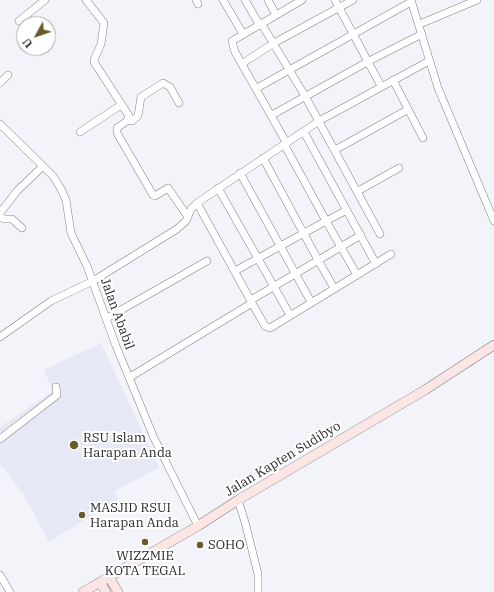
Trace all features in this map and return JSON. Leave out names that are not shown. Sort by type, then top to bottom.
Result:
[{"type":"main road","name":"Jalan Kapten Sudibyo","points":[[83,592],[198,526],[238,500],[425,390],[494,345]]},
{"type":"main road","points":[[109,577],[118,592]]},
{"type":"main road","points":[[100,582],[106,592]]},
{"type":"street","points":[[25,16],[45,0]]},
{"type":"street","points":[[86,0],[104,23],[101,44],[94,62],[128,116],[128,120]]},
{"type":"street","points":[[223,0],[242,34]]},
{"type":"street","points":[[244,0],[274,43],[306,96],[380,234]]},
{"type":"street","points":[[268,0],[276,14]]},
{"type":"street","points":[[302,0],[234,39],[232,45],[272,115],[326,221],[357,275]]},
{"type":"street","points":[[335,0],[381,86]]},
{"type":"street","points":[[243,63],[274,43],[353,0]]},
{"type":"street","points":[[420,24],[477,0]]},
{"type":"street","points":[[258,90],[290,70],[411,2],[420,24],[429,61],[438,88],[494,221]]},
{"type":"street","points":[[272,115],[422,34]]},
{"type":"street","points":[[0,337],[51,301],[92,281],[177,229],[186,221],[191,209],[197,203],[319,121],[429,61]]},
{"type":"street","points":[[0,82],[8,75]]},
{"type":"street","points":[[393,80],[407,110],[423,138]]},
{"type":"street","points":[[179,103],[170,87],[163,82],[141,98],[138,116],[132,122],[128,120],[118,128],[117,133],[153,195],[155,196],[168,188],[188,217]]},
{"type":"street","points":[[80,132],[121,105]]},
{"type":"street","points":[[336,150],[407,110]]},
{"type":"street","name":"Jalan Ababil","points":[[2,129],[56,179],[64,194],[71,233],[107,318],[113,339],[154,438],[198,526]]},
{"type":"street","points":[[304,132],[376,264]]},
{"type":"street","points":[[263,158],[334,288]]},
{"type":"street","points":[[0,213],[17,191],[43,166]]},
{"type":"street","points":[[358,191],[399,168]]},
{"type":"street","points":[[240,174],[311,302]]},
{"type":"street","points":[[218,188],[290,315]]},
{"type":"street","points":[[197,203],[251,302],[268,328],[273,327],[311,302],[391,254]]},
{"type":"street","points":[[235,271],[279,245],[347,210]]},
{"type":"street","points":[[0,217],[12,220],[22,228]]},
{"type":"street","points":[[130,377],[295,274],[361,235]]},
{"type":"street","points":[[107,318],[207,261]]},
{"type":"street","points":[[0,439],[57,395],[56,387]]},
{"type":"street","points":[[238,500],[258,574],[258,592]]},
{"type":"street","points":[[0,575],[10,592]]},
{"type":"shaded area","name":"RSU Islam Harapan Anda","points":[[101,343],[159,467],[115,491],[118,499],[49,542],[24,495],[0,464],[0,427],[53,391],[44,370]]},
{"type":"place","name":"RSU Islam Harapan Anda","points":[[74,445]]},
{"type":"place","name":"MASJID RSUI Harapan Anda","points":[[82,515]]},
{"type":"place","name":"WIZZMIE KOTA TEGAL","points":[[145,542]]},
{"type":"place","name":"SOHO","points":[[200,545]]}]
